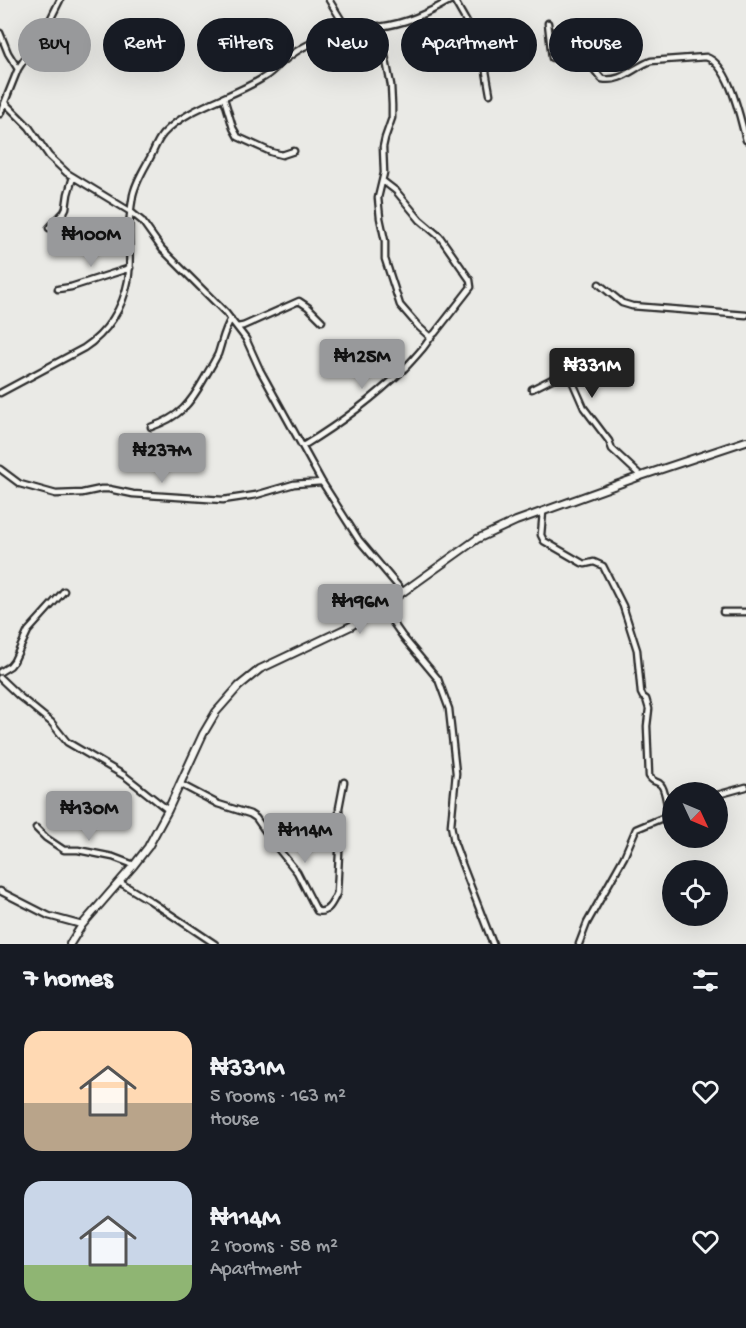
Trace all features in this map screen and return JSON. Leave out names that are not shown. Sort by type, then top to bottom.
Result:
[{"type":"street","points":[[51,18],[60,0]]},
{"type":"street","points":[[329,0],[340,18]]},
{"type":"street","points":[[389,24],[408,21],[452,0],[474,35],[484,60],[490,94]]},
{"type":"street","points":[[548,23],[552,58],[580,56],[602,79],[606,80],[629,74],[642,64],[651,61],[706,57],[712,59],[718,64],[733,94],[746,140]]},
{"type":"street","points":[[0,33],[18,69],[0,114]]},
{"type":"street","points":[[0,393],[69,357],[95,340],[108,326],[119,308],[128,282],[129,231],[136,186],[162,136],[179,121],[266,76],[286,58],[306,45]]},
{"type":"street","points":[[389,72],[392,118],[383,147],[383,181],[378,198],[385,259],[400,305],[418,327],[430,337]]},
{"type":"street","points":[[224,98],[238,137],[282,155],[294,151]]},
{"type":"street","points":[[5,104],[35,134],[49,156],[73,177],[142,220],[162,249],[212,297],[231,319],[246,339],[260,370],[322,482],[359,540],[402,592]]},
{"type":"street","points":[[49,228],[64,213],[73,177]]},
{"type":"street","points":[[303,446],[331,428],[383,388],[414,359],[471,287],[471,283],[440,237],[420,220],[396,191],[383,181]]},
{"type":"street","points":[[58,289],[130,268]]},
{"type":"street","points":[[599,284],[622,303],[632,306],[746,315]]},
{"type":"street","points":[[237,327],[299,301],[308,306],[322,321]]},
{"type":"street","points":[[151,427],[163,423],[190,402],[212,365],[231,319]]},
{"type":"street","points":[[532,389],[558,376],[566,374],[570,376],[584,408],[609,441],[612,449],[641,476]]},
{"type":"street","points":[[70,944],[82,925],[148,847],[216,712],[239,686],[260,669],[351,626],[382,607],[477,539],[516,521],[746,441]]},
{"type":"street","points":[[0,469],[20,484],[56,494],[109,489],[141,495],[223,500],[256,495],[294,484],[322,482]]},
{"type":"street","points":[[543,512],[541,535],[544,541],[585,564],[594,562],[603,566],[623,606],[638,650],[641,693],[649,709],[647,726],[649,776],[653,782],[662,787]]},
{"type":"street","points":[[0,672],[14,661],[28,631],[64,591]]},
{"type":"street","points":[[382,607],[438,680],[449,709],[456,773],[451,825],[454,842],[493,944]]},
{"type":"street","points":[[723,612],[746,612]]},
{"type":"street","points":[[0,678],[51,723],[67,742],[125,776],[168,810]]},
{"type":"street","points":[[180,784],[218,804],[250,814],[255,818],[297,872],[317,912],[321,913],[328,909],[337,893],[339,808],[344,783]]},
{"type":"street","points":[[728,792],[746,787]]},
{"type":"street","points":[[579,944],[587,923],[624,857],[636,829],[662,818]]},
{"type":"street","points":[[36,828],[63,850],[107,855],[134,865]]},
{"type":"street","points":[[119,882],[215,944]]},
{"type":"street","points":[[0,891],[49,916],[82,925]]}]
